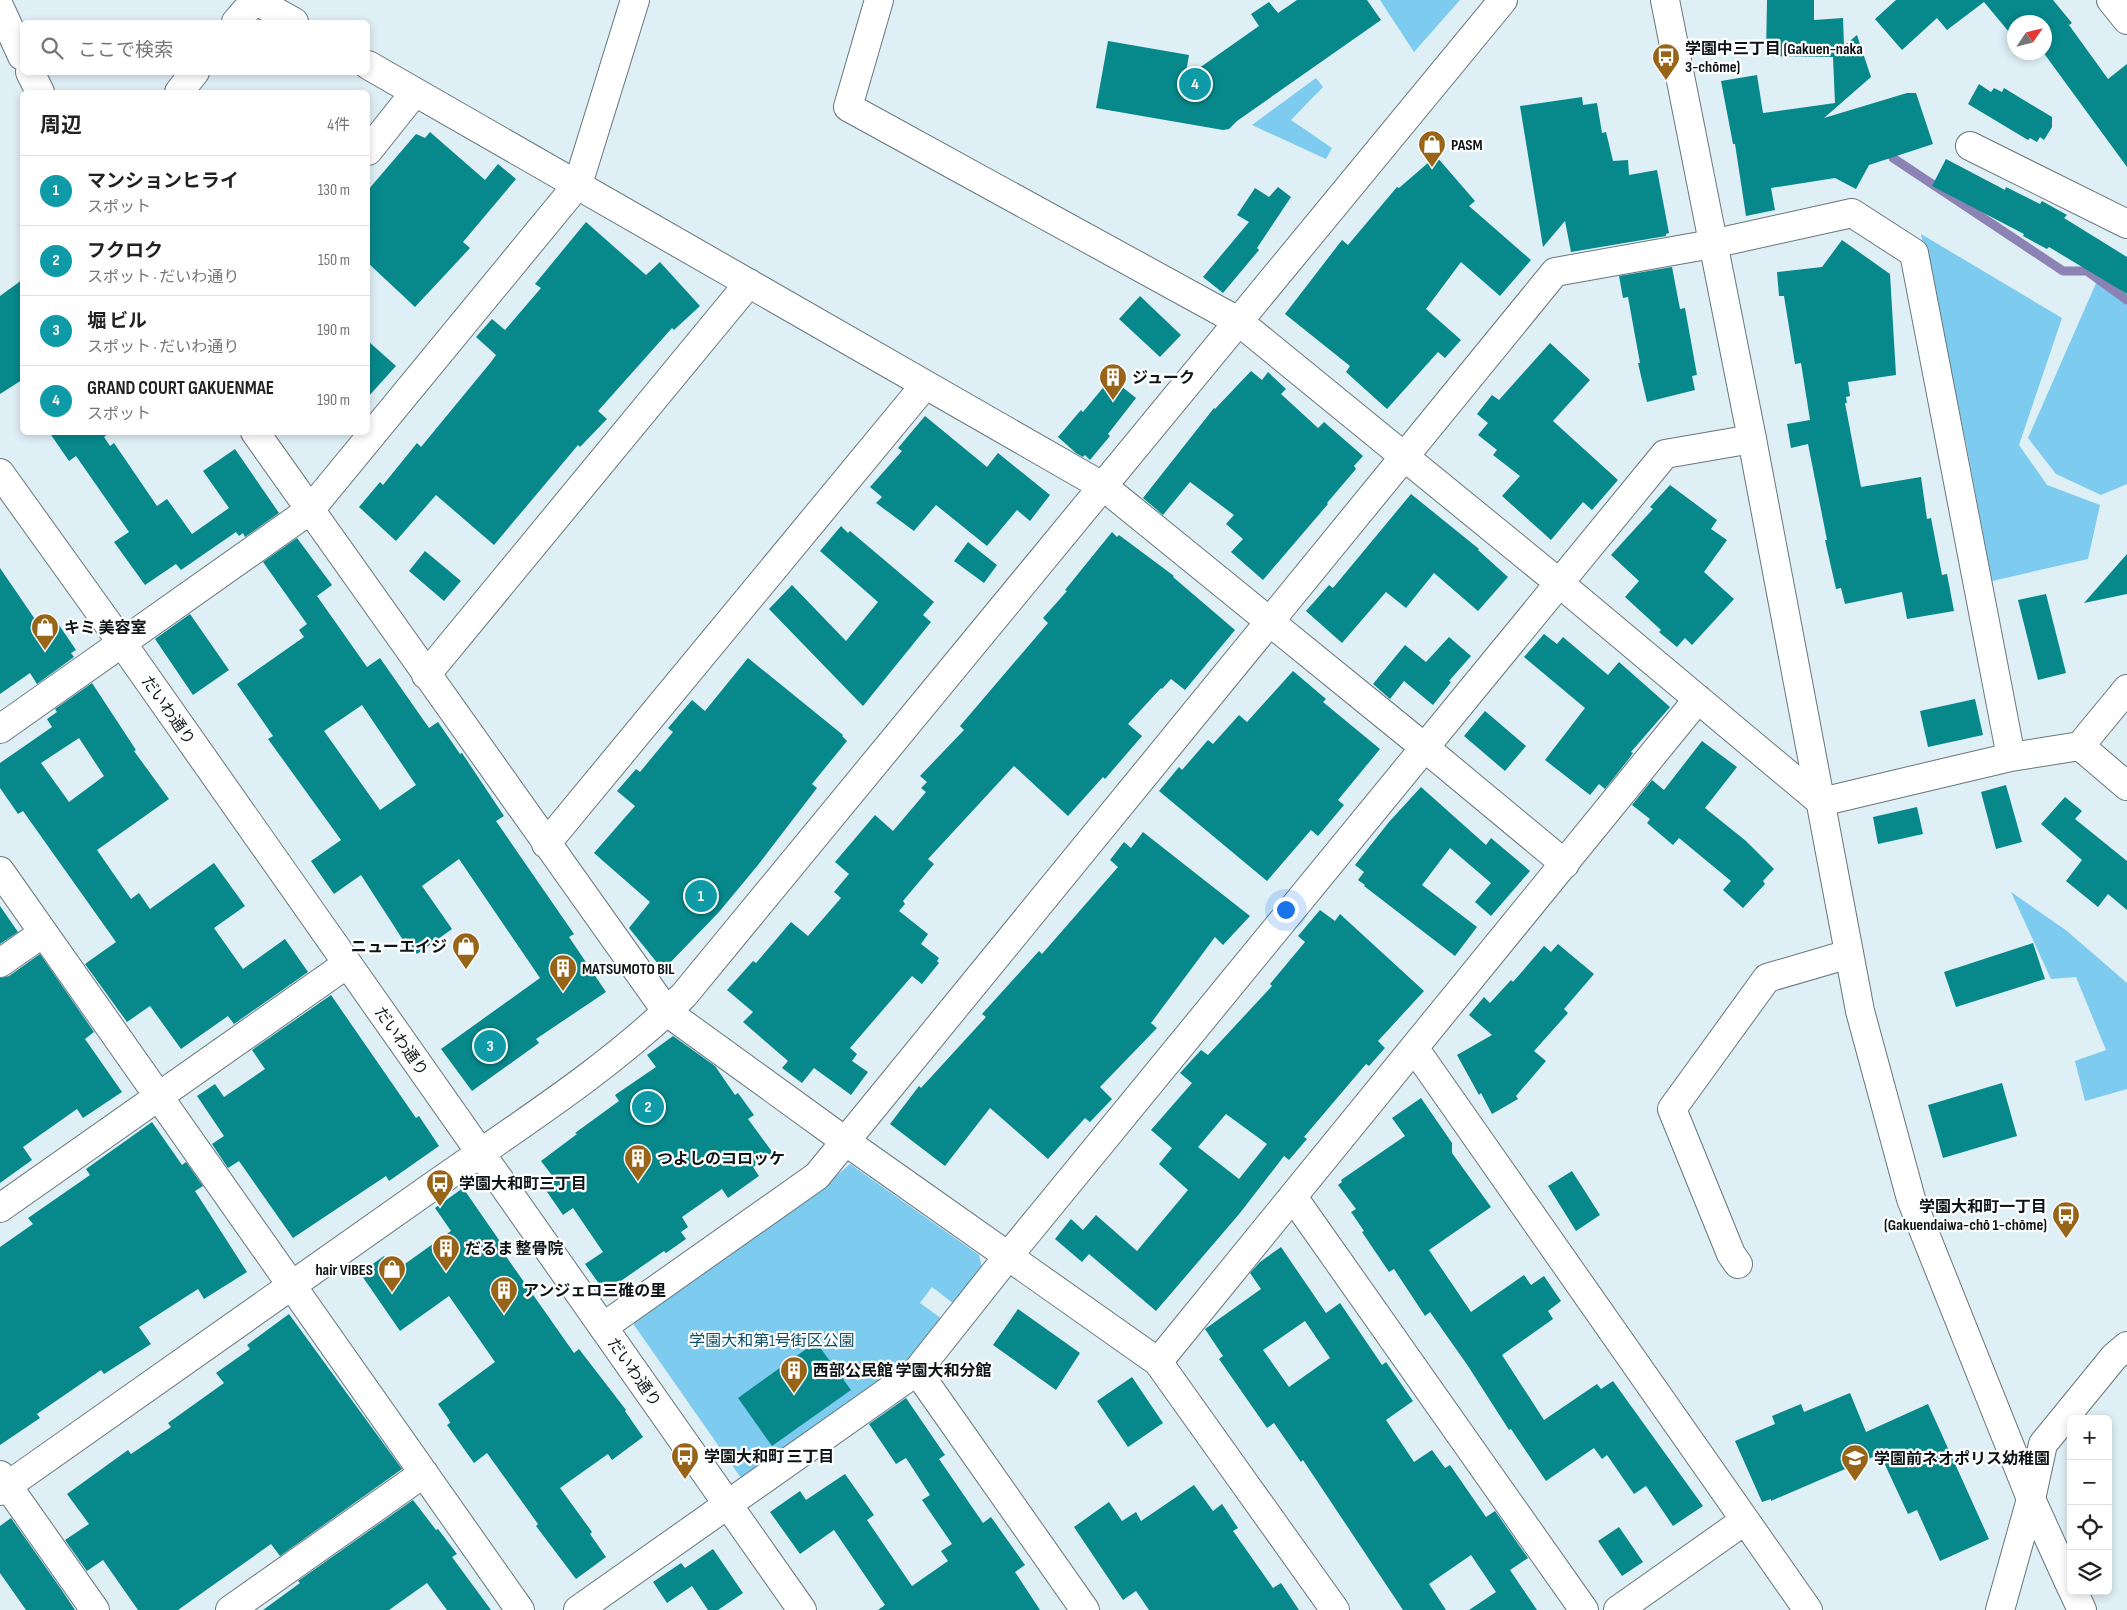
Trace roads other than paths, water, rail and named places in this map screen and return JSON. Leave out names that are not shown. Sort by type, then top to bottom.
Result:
[{"type":"street","points":[[238,20],[255,0],[290,20]]},
{"type":"street","points":[[879,0],[848,107],[1238,321],[1558,582],[1821,802]]},
{"type":"street","points":[[95,1610],[2,1484],[292,1286],[480,1152],[580,1085],[667,1012],[684,995],[1504,0]]},
{"type":"street","points":[[1665,0],[1752,439],[1860,1011],[1911,1199],[2030,1499],[2067,1578]]},
{"type":"street","points":[[2111,0],[2127,20]]},
{"type":"street","points":[[0,728],[310,510],[578,184],[631,2]]},
{"type":"street","points":[[0,8],[20,52]]},
{"type":"street","points":[[370,66],[1104,487],[1565,864]]},
{"type":"street","points":[[32,75],[39,90]]},
{"type":"street","points":[[181,90],[193,75]]},
{"type":"street","points":[[370,148],[415,92]]},
{"type":"street","points":[[1970,146],[2127,224]]},
{"type":"street","points":[[603,1327],[817,1176],[1555,272],[1712,244],[1852,213],[1914,253],[2011,757]]},
{"type":"street","points":[[426,675],[749,283]]},
{"type":"street","points":[[546,844],[925,385]]},
{"type":"street","points":[[257,435],[667,1012],[845,1141],[1158,1362],[1335,1610]]},
{"type":"street","points":[[578,1610],[917,1372],[1009,1255],[1558,582],[1665,454],[1752,439]]},
{"type":"street","name":"だいわ通り","points":[[0,474],[122,643],[802,1610]]},
{"type":"street","points":[[1821,802],[2011,757],[2080,746],[2127,690]]},
{"type":"street","points":[[1158,1362],[1415,1049],[1698,699]]},
{"type":"street","points":[[2080,746],[2127,786]]},
{"type":"street","points":[[0,871],[520,1610]]},
{"type":"street","points":[[0,963],[43,933]]},
{"type":"street","points":[[1738,1264],[1731,1254],[1672,1109],[1767,978],[1849,954]]},
{"type":"street","points":[[0,1208],[347,964]]},
{"type":"street","points":[[1415,1049],[1808,1610]]},
{"type":"street","points":[[1293,1197],[1584,1610]]},
{"type":"street","points":[[2000,1610],[2043,1444],[2114,1357],[2127,1346]]},
{"type":"street","points":[[917,1372],[1085,1610]]},
{"type":"street","points":[[230,1610],[424,1473]]},
{"type":"street","points":[[1618,1610],[1744,1521]]},
{"type":"street","points":[[2075,1595],[2082,1610]]},
{"type":"waterway","points":[[1893,158],[2063,271],[2087,271],[2127,300]]},
{"type":"place","name":"学園中三丁目 (Gakuen-naka 3-chōme)","points":[[1666,81]]},
{"type":"place","name":"GRAND COURT GAKUENMAE","points":[[1195,84]]},
{"type":"place","name":"PASM","points":[[1432,168]]},
{"type":"place","name":"ジューク","points":[[1113,401]]},
{"type":"place","name":"キミ 美容室","points":[[45,651]]},
{"type":"place","name":"マンションヒライ","points":[[701,896]]},
{"type":"place","name":"ニューエイジ","points":[[466,970]]},
{"type":"place","name":"MATSUMOTO BIL","points":[[563,992]]},
{"type":"place","name":"堀 ビル","points":[[490,1046]]},
{"type":"place","name":"フクロク","points":[[648,1107]]},
{"type":"place","name":"つよしのコロッケ","points":[[638,1182]]},
{"type":"place","name":"学園大和町三丁目","points":[[440,1207]]},
{"type":"place","name":"学園大和町一丁目 (Gakuendaiwa-chō 1-chōme)","points":[[2066,1239]]},
{"type":"place","name":"だるま 整骨院","points":[[446,1272]]},
{"type":"place","name":"hair VIBES","points":[[392,1293]]},
{"type":"place","name":"アンジェロ三碓の里","points":[[504,1314]]},
{"type":"place","name":"西部公民館 学園大和分館","points":[[794,1394]]},
{"type":"place","name":"学園大和町 三丁目","points":[[685,1480]]},
{"type":"place","name":"学園前ネオポリス幼稚園","points":[[1855,1482]]},
{"type":"park label","name":"学園大和第1号街区公園","points":[[772,1340]]}]
